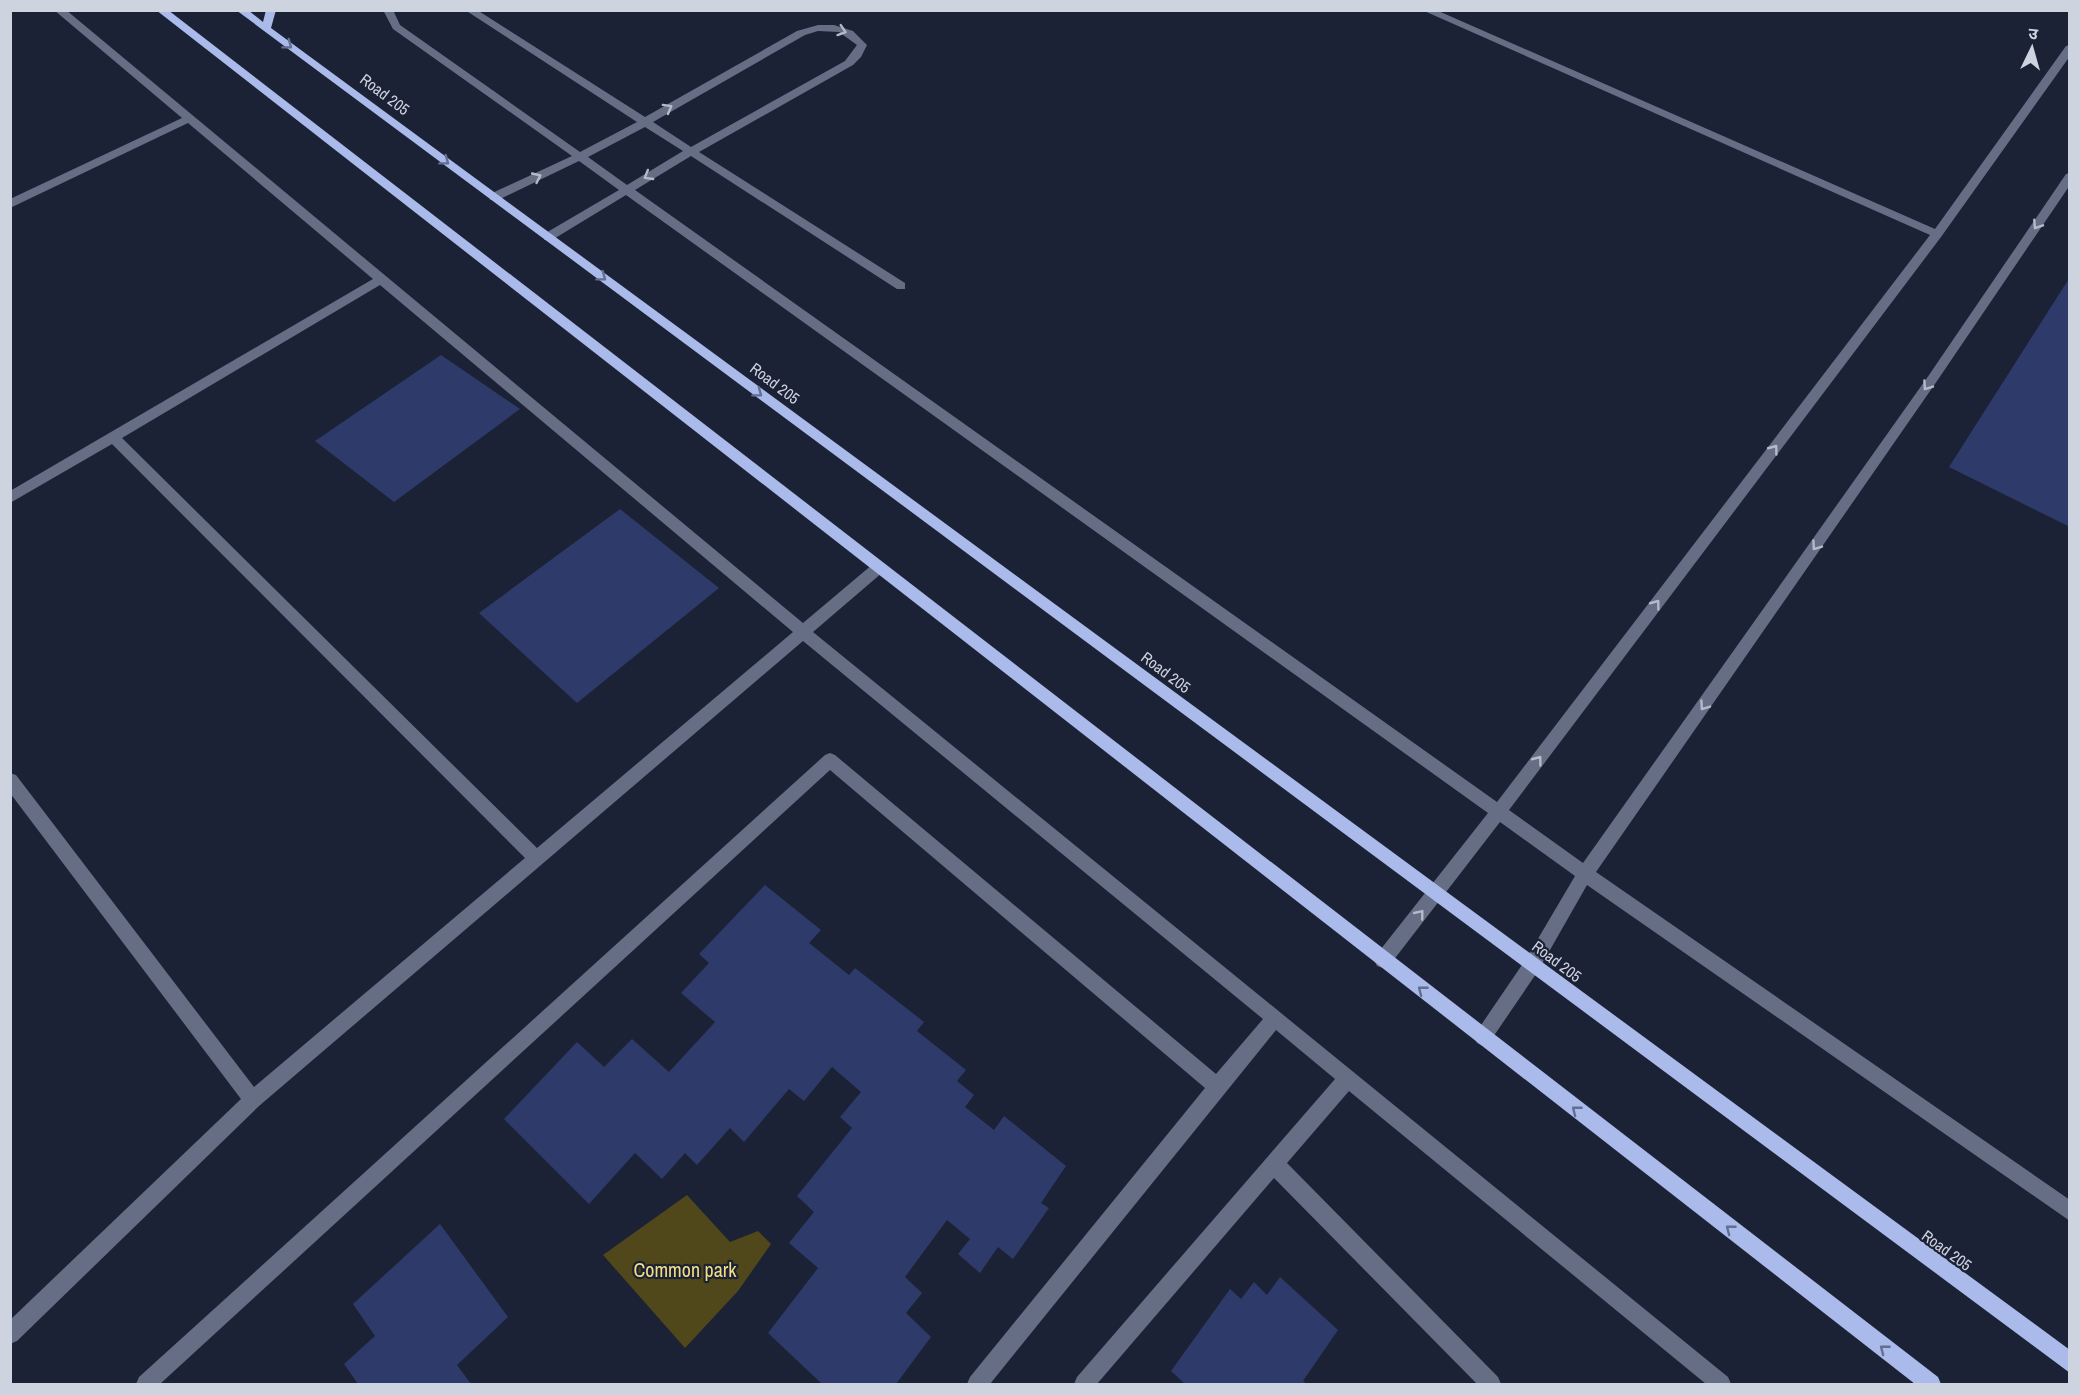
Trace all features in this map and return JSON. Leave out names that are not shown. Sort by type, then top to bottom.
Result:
[{"type":"main road","points":[[161,10],[1931,1384]]},
{"type":"main road","name":"Road 205","points":[[241,10],[2070,1363]]},
{"type":"main road","points":[[266,28],[271,10]]},
{"type":"street","points":[[59,10],[803,632],[1721,1384]]},
{"type":"street","points":[[388,10],[396,27],[627,189],[1585,874],[2070,1212]]},
{"type":"street","points":[[470,10],[901,286]]},
{"type":"street","points":[[1428,10],[1937,234]]},
{"type":"street","points":[[494,197],[580,157],[801,33],[825,26],[839,28],[856,36],[862,45],[857,55],[849,63],[690,152],[548,237]]},
{"type":"street","points":[[1383,960],[1436,894],[1937,234],[2070,48]]},
{"type":"street","points":[[10,204],[188,118]]},
{"type":"street","points":[[1483,1037],[1532,965],[1585,874],[1933,378],[2070,176]]},
{"type":"street","points":[[10,498],[381,279]]},
{"type":"street","points":[[114,438],[536,858]]},
{"type":"street","points":[[10,1334],[253,1100],[878,568]]},
{"type":"street","points":[[146,1384],[830,760],[1217,1087]]},
{"type":"street","points":[[10,780],[253,1100]]},
{"type":"street","points":[[977,1384],[1275,1018]]},
{"type":"street","points":[[1084,1384],[1348,1078]]},
{"type":"street","points":[[1274,1164],[1491,1384]]},
{"type":"green space","name":"Common park","points":[[687,1195],[730,1242],[758,1231],[771,1244],[738,1291],[685,1348],[603,1255]]},
{"type":"building","points":[[2070,277],[2070,527],[1949,467]]},
{"type":"building","points":[[441,355],[520,409],[394,502],[315,441]]},
{"type":"building","points":[[620,509],[719,588],[577,703],[479,613]]},
{"type":"building","points":[[765,885],[821,930],[809,943],[849,975],[855,968],[924,1022],[917,1031],[966,1070],[957,1081],[974,1095],[965,1107],[994,1130],[1004,1116],[1066,1166],[1041,1203],[1049,1208],[1013,1259],[998,1247],[980,1273],[958,1254],[970,1239],[947,1220],[905,1277],[922,1293],[906,1313],[931,1337],[896,1384],[822,1384],[768,1333],[818,1268],[789,1243],[814,1212],[797,1196],[852,1128],[840,1117],[861,1092],[832,1067],[804,1101],[789,1089],[744,1142],[730,1128],[697,1165],[685,1153],[662,1179],[635,1153],[589,1204],[504,1119],[577,1042],[604,1067],[632,1039],[669,1072],[715,1022],[681,993],[709,963],[699,954]]},
{"type":"building","points":[[440,1224],[508,1317],[457,1365],[471,1384],[358,1384],[344,1364],[375,1336],[353,1304]]},
{"type":"building","points":[[1280,1277],[1338,1330],[1303,1381],[1307,1384],[1185,1384],[1171,1371],[1230,1289],[1241,1299],[1254,1282],[1267,1295]]}]
